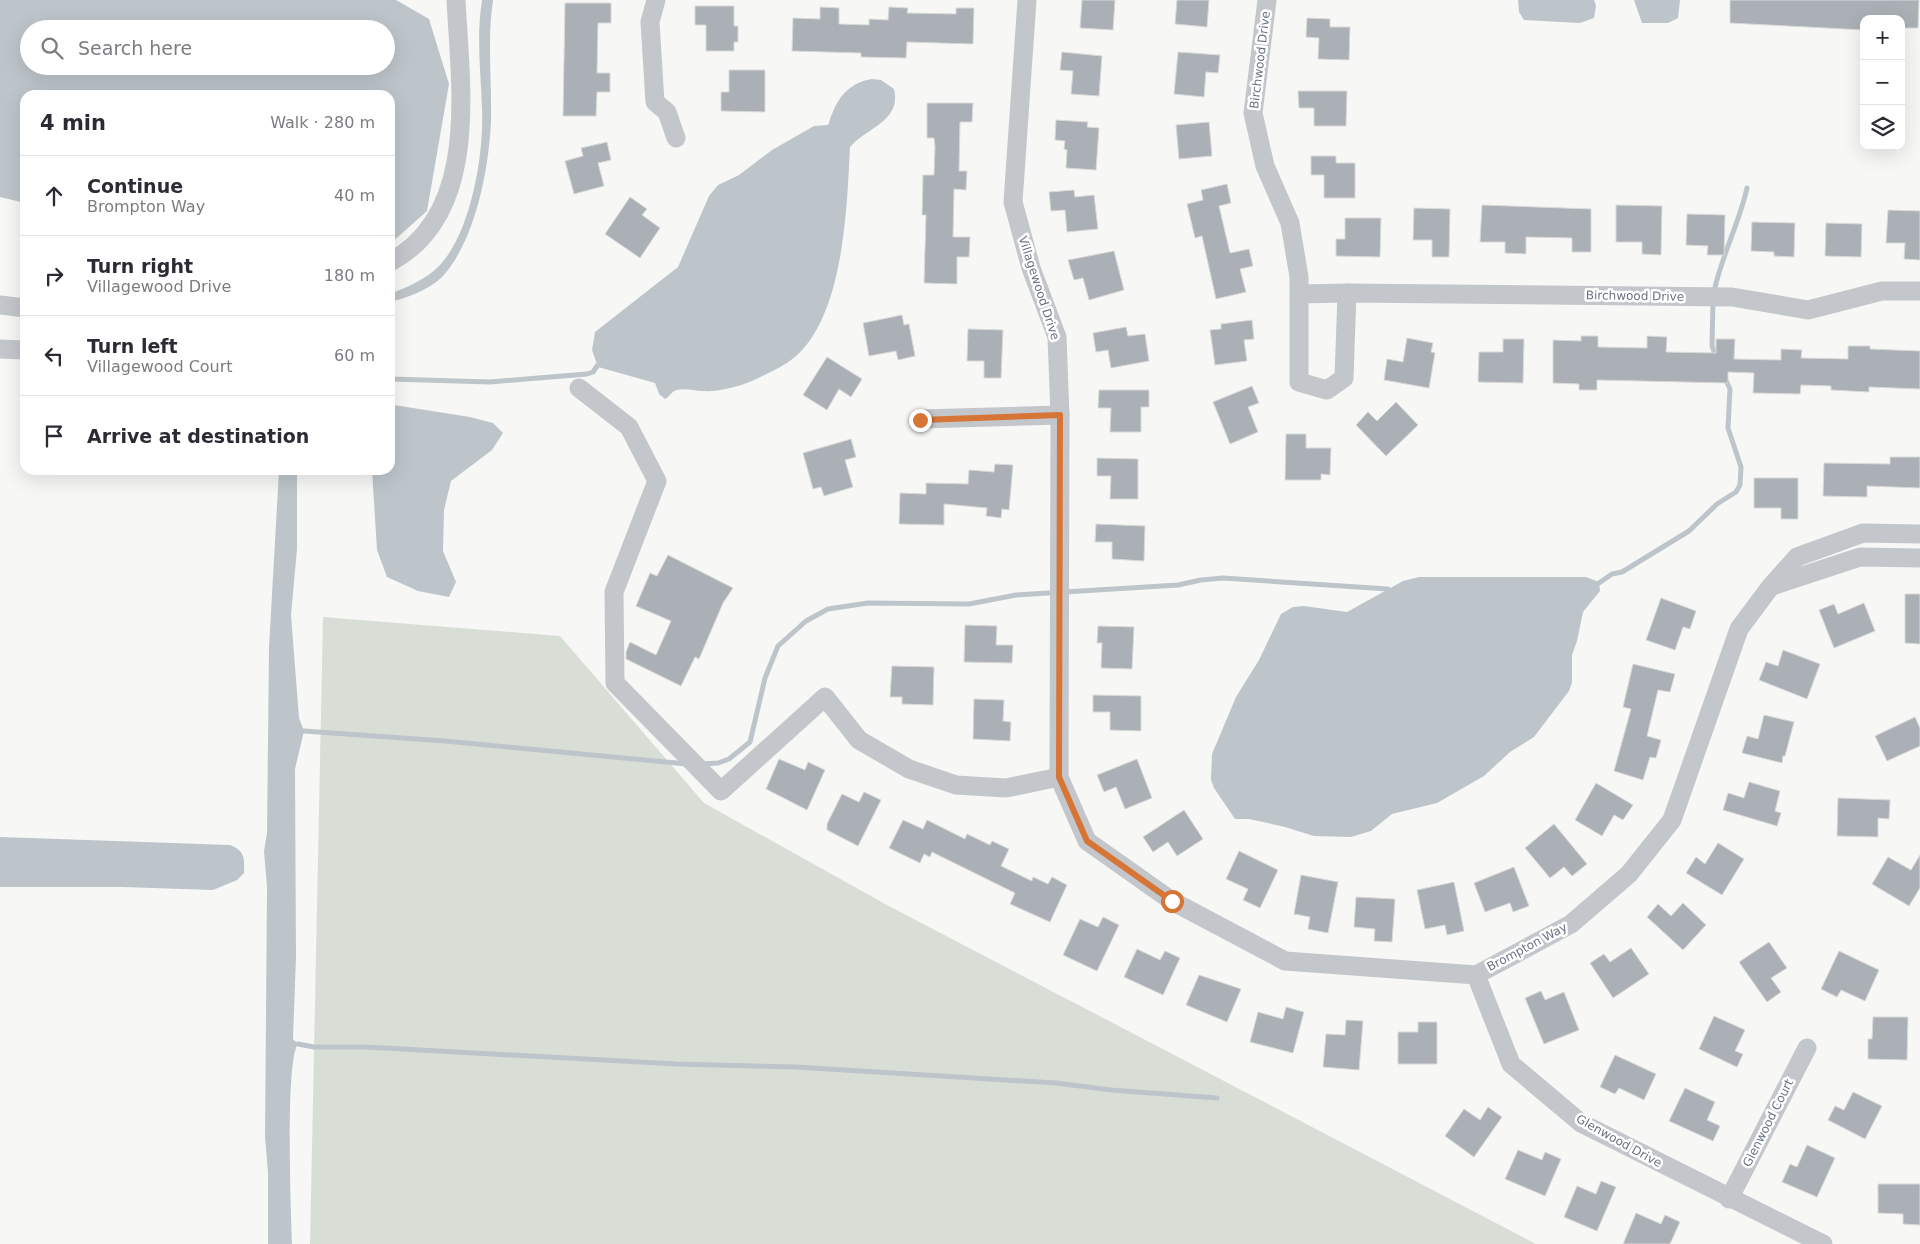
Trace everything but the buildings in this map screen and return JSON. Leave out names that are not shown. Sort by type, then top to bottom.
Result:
[{"type":"street","points":[[395,258],[417,242],[433,223],[446,197],[456,165],[461,130],[462,98],[456,0]]},
{"type":"street","points":[[656,0],[650,22],[656,102],[667,112],[676,138]]},
{"type":"street","name":"Villagewood Drive","points":[[1027,0],[1013,202],[1031,268],[1057,337],[1060,415],[1059,777],[1087,841]]},
{"type":"street","name":"Birchwood Drive","points":[[1267,0],[1253,113],[1265,166],[1290,223],[1300,294],[1300,382],[1327,390],[1344,378],[1346,293]]},
{"type":"street","name":"Birchwood Drive","points":[[1300,294],[1732,297],[1808,310],[1882,290],[1920,291]]},
{"type":"street","points":[[0,304],[20,307]]},
{"type":"street","points":[[0,349],[20,350]]},
{"type":"street","points":[[579,388],[629,427],[657,481],[614,592],[615,683],[721,791],[825,696],[859,740],[909,769],[956,785],[1006,788],[1059,777]]},
{"type":"street","points":[[920,420],[1060,415]]},
{"type":"street","name":"Brompton Way","points":[[1087,841],[1172,901],[1285,961],[1476,975],[1571,924],[1630,874],[1672,820],[1738,629],[1771,586],[1797,557],[1863,533],[1920,534]]},
{"type":"street","points":[[1771,586],[1860,557],[1920,558]]},
{"type":"street","name":"Glenwood Drive","points":[[1476,975],[1511,1064],[1581,1123],[1729,1199],[1823,1244]]},
{"type":"street","name":"Glenwood Court","points":[[1729,1199],[1807,1048]]},
{"type":"shaded area","points":[[0,0],[396,0],[429,19],[449,84],[427,211],[395,240],[395,90],[20,90],[20,202],[0,197]]},
{"type":"shaded area","points":[[482,0],[493,0],[490,45],[490,140],[478,204],[463,245],[453,263],[441,278],[417,293],[395,300],[395,292],[428,275],[439,266],[450,252],[467,214],[478,170],[481,148],[480,14]]},
{"type":"shaded area","points":[[1518,0],[1594,0],[1596,6],[1594,18],[1580,23],[1524,20],[1519,12]]},
{"type":"shaded area","points":[[1634,0],[1680,0],[1678,18],[1668,23],[1642,23]]},
{"type":"shaded area","points":[[872,79],[881,80],[894,89],[895,100],[893,109],[881,123],[850,147],[844,229],[840,259],[833,288],[824,315],[811,338],[795,357],[752,381],[728,389],[700,391],[683,389],[677,390],[665,399],[659,394],[655,383],[598,367],[592,350],[595,332],[678,267],[709,196],[718,185],[739,175],[772,150],[814,126],[828,125],[842,95],[852,86]]},
{"type":"shaded area","points":[[395,405],[470,417],[493,423],[503,433],[492,450],[451,481],[444,510],[443,551],[456,582],[449,597],[418,591],[387,577],[377,550],[372,475],[395,475]]},
{"type":"shaded area","points":[[279,475],[297,475],[297,549],[291,615],[299,718],[304,731],[295,769],[296,957],[293,1039],[298,1044],[291,1078],[290,1106],[292,1244],[268,1244],[268,1172],[265,1138],[267,887],[264,851],[267,833],[269,648]]},
{"type":"shaded area","points":[[1419,577],[1586,577],[1599,582],[1600,591],[1583,612],[1572,655],[1572,682],[1569,691],[1534,737],[1510,752],[1484,776],[1437,803],[1392,814],[1371,831],[1351,837],[1314,836],[1249,819],[1235,819],[1214,788],[1211,780],[1212,754],[1236,697],[1259,660],[1281,614],[1293,607],[1304,606],[1347,612],[1403,581]]},
{"type":"shaded area","points":[[323,617],[560,636],[704,803],[887,905],[1536,1244],[310,1244]]},
{"type":"shaded area","points":[[0,837],[230,845],[238,849],[243,855],[244,873],[237,880],[213,890],[122,887],[0,887]]},
{"type":"waterway","points":[[1714,292],[1747,188]]},
{"type":"waterway","points":[[1713,301],[1712,346],[1717,359]]},
{"type":"waterway","points":[[395,379],[490,382],[587,374],[593,372],[597,366]]},
{"type":"waterway","points":[[1599,583],[1612,574],[1622,572],[1689,531],[1717,504],[1736,492],[1740,485],[1741,467],[1728,428],[1730,389],[1725,378]]},
{"type":"waterway","points":[[700,764],[718,763],[729,759],[750,742],[765,678],[778,646],[806,621],[828,609],[868,603],[969,604],[1016,595],[1178,585],[1223,578],[1388,589]]},
{"type":"waterway","points":[[304,731],[445,741],[687,764]]},
{"type":"waterway","points":[[298,1044],[314,1047],[366,1047],[676,1064],[796,1067],[1056,1083],[1111,1090],[1217,1098]]},
{"type":"route","points":[[920,420],[1060,415],[1059,777],[1087,841],[1172,901]]}]
